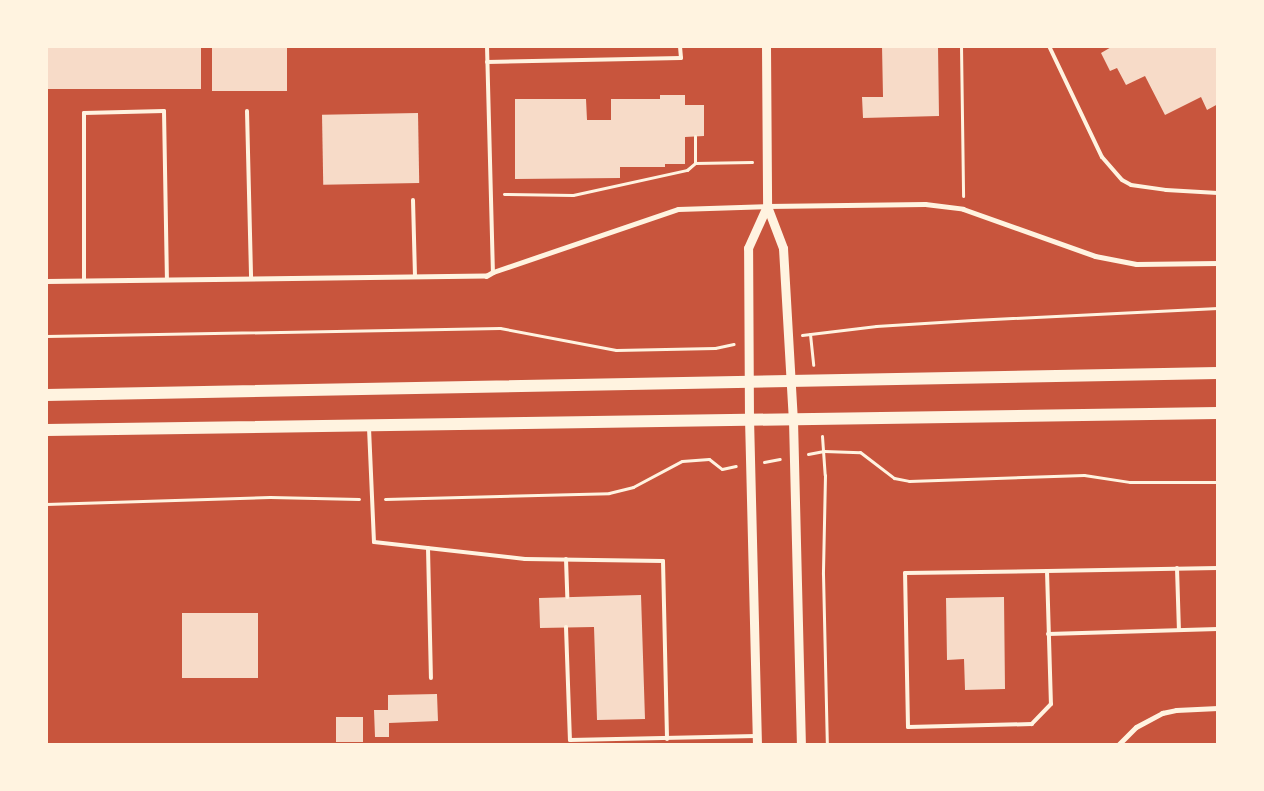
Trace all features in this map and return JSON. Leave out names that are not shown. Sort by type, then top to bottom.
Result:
[{"type":"main road","points":[[46,395],[1218,373]]},
{"type":"main road","points":[[46,430],[1218,413]]},
{"type":"street","points":[[766,46],[767,206],[783,248],[793,420],[801,745]]},
{"type":"street","points":[[46,281],[486,276],[678,209],[767,206],[925,204],[963,209],[1095,256],[1136,264],[1218,263]]},
{"type":"street","points":[[756,741],[748,421],[748,248],[767,206]]},
{"type":"street","points":[[1118,745],[1136,726],[1162,713],[1176,710],[1218,708]]},
{"type":"lane","points":[[487,46],[493,272]]},
{"type":"lane","points":[[488,62],[681,58],[680,46]]},
{"type":"lane","points":[[1049,46],[1102,157],[1122,180],[1131,185],[1166,190],[1218,193]]},
{"type":"lane","points":[[84,281],[84,113],[164,111],[167,280]]},
{"type":"lane","points":[[247,111],[251,279]]},
{"type":"lane","points":[[413,200],[415,277]]},
{"type":"lane","points":[[369,426],[374,542],[525,559],[663,561],[667,739]]},
{"type":"lane","points":[[428,548],[431,678]]},
{"type":"lane","points":[[566,559],[567,597]]},
{"type":"lane","points":[[1177,568],[1179,630]]},
{"type":"lane","points":[[1047,571],[1051,704],[1032,724],[908,727],[905,573],[1218,568]]},
{"type":"lane","points":[[566,626],[570,740],[667,739],[756,741]]},
{"type":"lane","points":[[1048,634],[1218,629]]},
{"type":"path","points":[[961,46],[963,209]]},
{"type":"path","points":[[695,136],[695,163]]},
{"type":"path","points":[[490,194],[573,194],[687,170],[695,163],[767,162]]},
{"type":"path","points":[[788,337],[876,326],[1218,308]]},
{"type":"path","points":[[46,336],[500,328],[616,350],[715,348],[748,342]]},
{"type":"path","points":[[810,334],[814,381]]},
{"type":"path","points":[[820,420],[824,451],[823,574],[827,745]]},
{"type":"path","points":[[46,504],[270,497],[372,500],[609,493],[633,488],[682,461],[708,459],[722,469],[824,451],[860,452],[894,478],[909,481],[1084,475],[1130,482],[1218,482]]},
{"type":"building","points":[[46,46],[201,46],[201,89],[46,89]]},
{"type":"building","points":[[212,46],[287,46],[287,91],[212,91]]},
{"type":"building","points":[[882,46],[938,46],[939,116],[863,118],[862,97],[883,97]]},
{"type":"building","points":[[1113,46],[1218,46],[1218,104],[1207,110],[1201,97],[1165,115],[1145,76],[1126,85],[1117,68],[1110,71],[1101,53]]},
{"type":"building","points":[[660,95],[685,95],[685,105],[704,105],[704,136],[685,137],[685,164],[665,164],[665,167],[620,167],[620,178],[515,179],[515,99],[586,99],[587,120],[611,120],[611,99],[660,99]]},
{"type":"building","points":[[418,113],[419,183],[323,185],[322,115]]},
{"type":"building","points":[[641,595],[645,719],[597,720],[594,627],[540,628],[539,598]]},
{"type":"building","points":[[1004,597],[1005,689],[965,690],[964,659],[947,660],[946,598]]},
{"type":"building","points":[[182,613],[258,613],[258,678],[182,678]]},
{"type":"building","points":[[437,694],[438,721],[389,723],[389,737],[375,737],[374,710],[388,710],[388,695]]},
{"type":"building","points":[[336,717],[363,717],[363,742],[336,742]]}]
